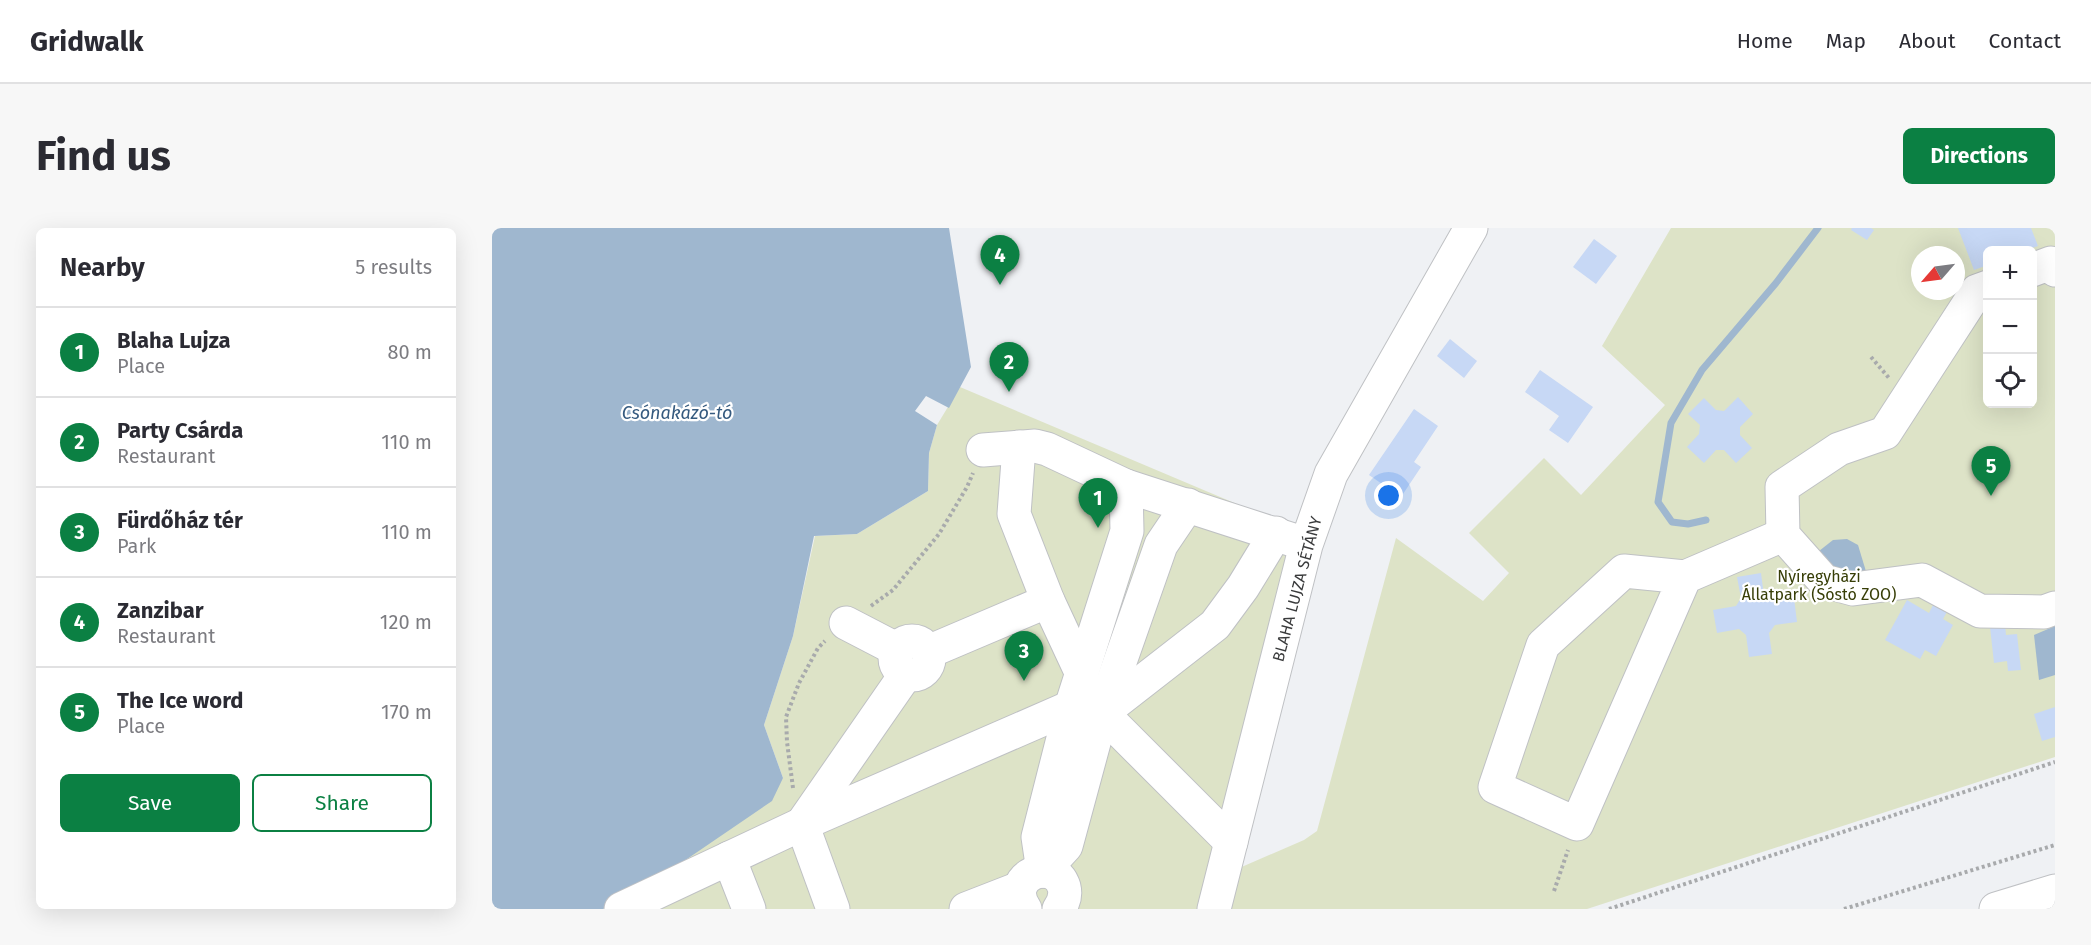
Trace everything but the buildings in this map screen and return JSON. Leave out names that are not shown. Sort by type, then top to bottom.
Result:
[{"type":"street","name":"BLAHA LUJZA SÉTÁNY","points":[[1214,909],[1306,545],[1331,474],[1471,228]]},
{"type":"street","points":[[2037,268],[2051,263],[2055,270]]},
{"type":"street","points":[[1983,289],[1977,291],[1885,434],[1839,449],[1782,488],[1783,535],[1824,581],[1834,584],[1853,589],[1922,580],[1980,611],[2044,612],[2055,609]]},
{"type":"street","points":[[983,450],[1035,446],[1047,449],[1126,486],[1276,533],[1306,545]]},
{"type":"street","points":[[1019,447],[1014,514],[1048,601],[1082,674],[1087,710],[1232,842]]},
{"type":"street","points":[[1082,674],[1127,531],[1126,486]]},
{"type":"street","points":[[1028,897],[1038,837],[1087,710],[1161,545],[1188,505]]},
{"type":"street","points":[[1127,531],[1137,541],[1161,545]]},
{"type":"street","points":[[621,909],[664,900],[729,858],[802,824],[1087,710],[1215,626],[1243,587],[1276,533]]},
{"type":"street","points":[[1685,577],[1577,824],[1495,787],[1543,645],[1624,571],[1685,577],[1783,535]]},
{"type":"street","points":[[802,824],[911,658],[1048,601]]},
{"type":"street","points":[[846,623],[911,658]]},
{"type":"street","points":[[802,824],[833,909]]},
{"type":"street","points":[[729,858],[748,909]]},
{"type":"street","points":[[966,909],[1028,897],[1057,876],[1062,882],[1065,896],[1059,909]]},
{"type":"street","points":[[1996,909],[2055,891]]},
{"type":"path","points":[[1609,909],[2055,762]]},
{"type":"path","points":[[1554,891],[1577,824]]},
{"type":"path","points":[[1844,909],[2055,845]]},
{"type":"green space","name":"Nyíregyházi Állatpark (Sóstó ZOO)","points":[[1671,228],[2055,228],[2055,757],[1587,909],[603,909],[643,889],[783,778],[764,725],[793,636],[815,536],[857,534],[928,491],[929,453],[937,425],[960,387],[1277,521],[1303,536],[1237,869],[1304,840],[1317,831],[1396,538],[1483,601],[1509,573],[1469,533],[1544,458],[1581,495],[1665,405],[1602,346]]},
{"type":"water","name":"Csónakázó-tó","points":[[492,228],[949,228],[971,367],[949,408],[926,396],[915,411],[937,425],[929,453],[928,491],[857,534],[814,536],[793,636],[764,725],[783,778],[772,801],[643,889],[603,909],[492,909]]},
{"type":"water","points":[[1847,539],[1858,545],[1868,578],[1846,576],[1814,555],[1833,540]]},
{"type":"water","points":[[2055,626],[2055,675],[2039,680],[2034,635]]},
{"type":"waterway","points":[[1706,520],[1688,524],[1672,522],[1658,502],[1671,423],[1702,370],[1776,283],[1818,228]]},
{"type":"place","name":"Zanzibar","points":[[1000,285]]},
{"type":"place","name":"Party Csárda","points":[[1009,392]]},
{"type":"place","name":"The Ice word","points":[[1991,496]]},
{"type":"place","name":"Blaha Lujza","points":[[1098,528]]},
{"type":"place","name":"Fürdőház tér","points":[[1024,681]]}]
